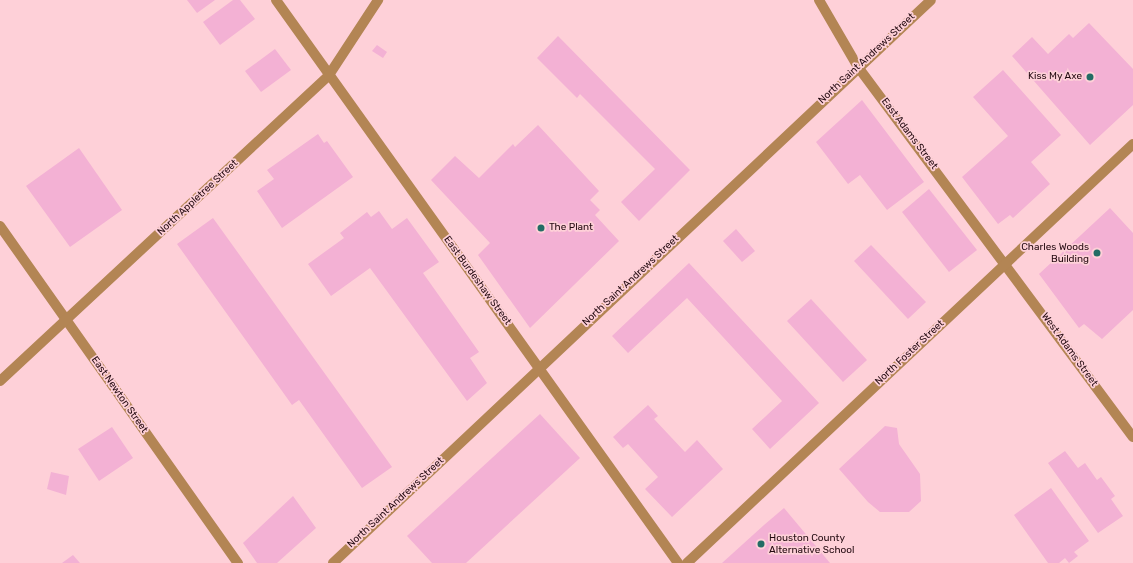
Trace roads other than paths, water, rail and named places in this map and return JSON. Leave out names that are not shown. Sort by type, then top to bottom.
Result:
[{"type":"street","name":"East Burdeshaw Street","points":[[276,0],[678,563]]},
{"type":"street","name":"North Appletree Street","points":[[0,381],[329,75],[378,0]]},
{"type":"street","name":"East Adams Street","points":[[819,0],[858,67],[1006,262]]},
{"type":"street","name":"North Saint Andrews Street","points":[[333,563],[858,67],[931,0]]},
{"type":"street","name":"North Foster Street","points":[[687,563],[1133,144]]},
{"type":"street","name":"East Newton Street","points":[[0,226],[238,563]]},
{"type":"street","name":"West Adams Street","points":[[1006,262],[1133,437]]},
{"type":"place","name":"Kiss My Axe","points":[[1090,77]]},
{"type":"place","name":"The Plant","points":[[541,228]]},
{"type":"place","name":"Charles Woods Building","points":[[1097,253]]},
{"type":"place","name":"Houston County Alternative School","points":[[761,544]]}]
